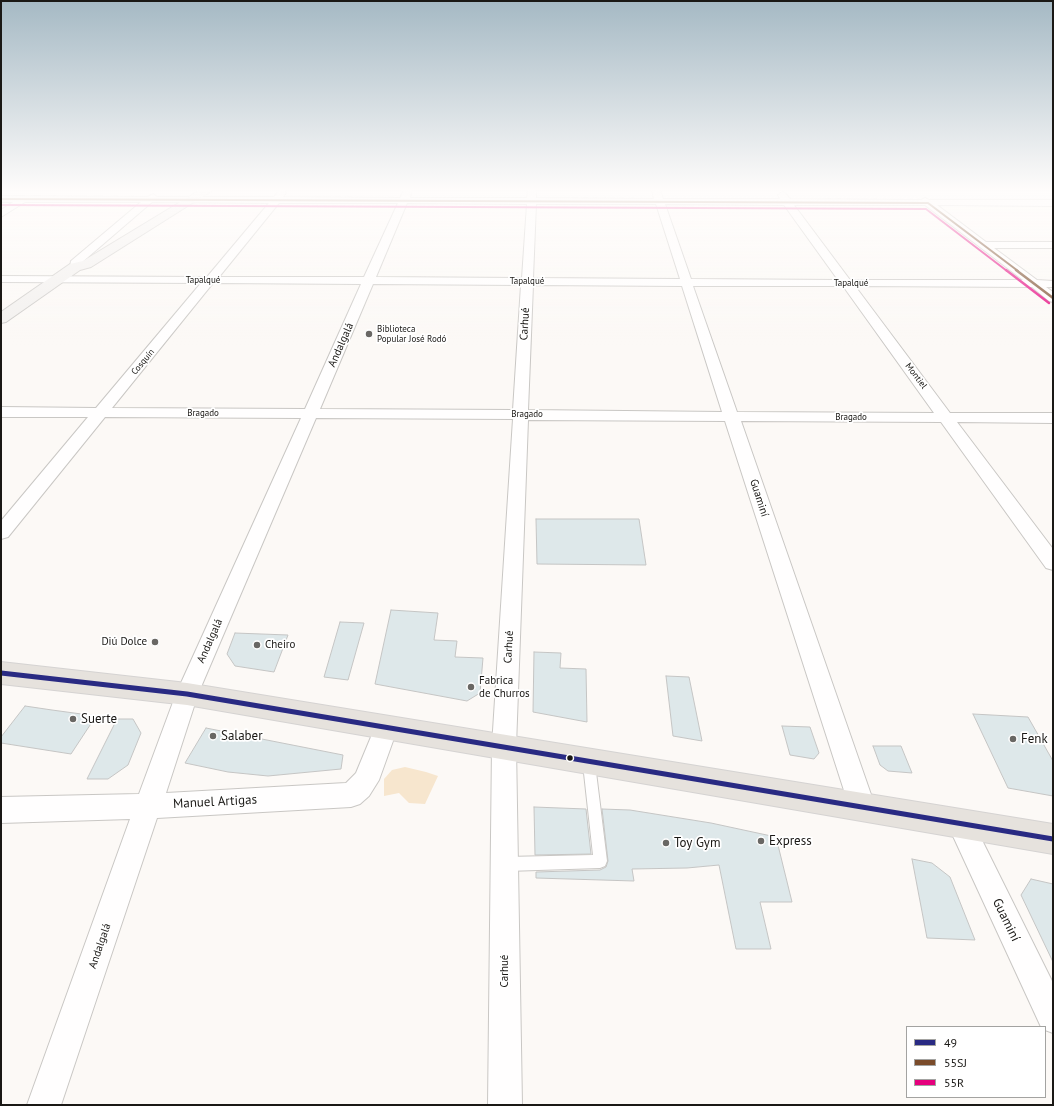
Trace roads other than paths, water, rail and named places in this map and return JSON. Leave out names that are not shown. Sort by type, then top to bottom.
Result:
[{"type":"main road","points":[[1,673],[187,694],[589,760],[1053,839]]},
{"type":"street","points":[[76,267],[75,263],[100,242]]},
{"type":"street","points":[[2,319],[76,267],[87,264],[124,242]]},
{"type":"street","name":"Cosquín","points":[[1,533],[242,242]]},
{"type":"street","name":"Andalgalá","points":[[44,1105],[187,694],[386,242]]},
{"type":"street","name":"Carhué","points":[[505,1105],[504,746],[529,242]]},
{"type":"street","name":"Guaminí","points":[[673,242],[862,806]]},
{"type":"street","name":"Montiel","points":[[816,242],[1053,563]]},
{"type":"street","points":[[979,242],[1053,298]]},
{"type":"street","points":[[983,245],[1053,245]]},
{"type":"street","name":"Tapalqué","points":[[1,279],[1053,284]]},
{"type":"street","name":"Bragado","points":[[1,412],[1053,418]]},
{"type":"street","name":"Manuel Artigas","points":[[1,810],[149,806],[351,795],[360,788],[366,780],[386,727]]},
{"type":"street","name":"Guaminí","points":[[960,823],[1053,1017]]},
{"type":"lane","points":[[505,864],[600,861],[589,760]]},
{"type":"place","name":"Biblioteca Popular José Rodó","points":[[369,334]]},
{"type":"place","name":"Diú Dolce","points":[[155,642]]},
{"type":"place","name":"Cheiro","points":[[257,645]]},
{"type":"place","name":"Fabrica de Churros","points":[[471,687]]},
{"type":"place","name":"Suerte","points":[[73,719]]},
{"type":"place","name":"Salaber","points":[[213,736]]},
{"type":"place","name":"Fenk","points":[[1013,739]]},
{"type":"place","name":"Express","points":[[761,841]]},
{"type":"place","name":"Toy Gym","points":[[666,843]]}]
